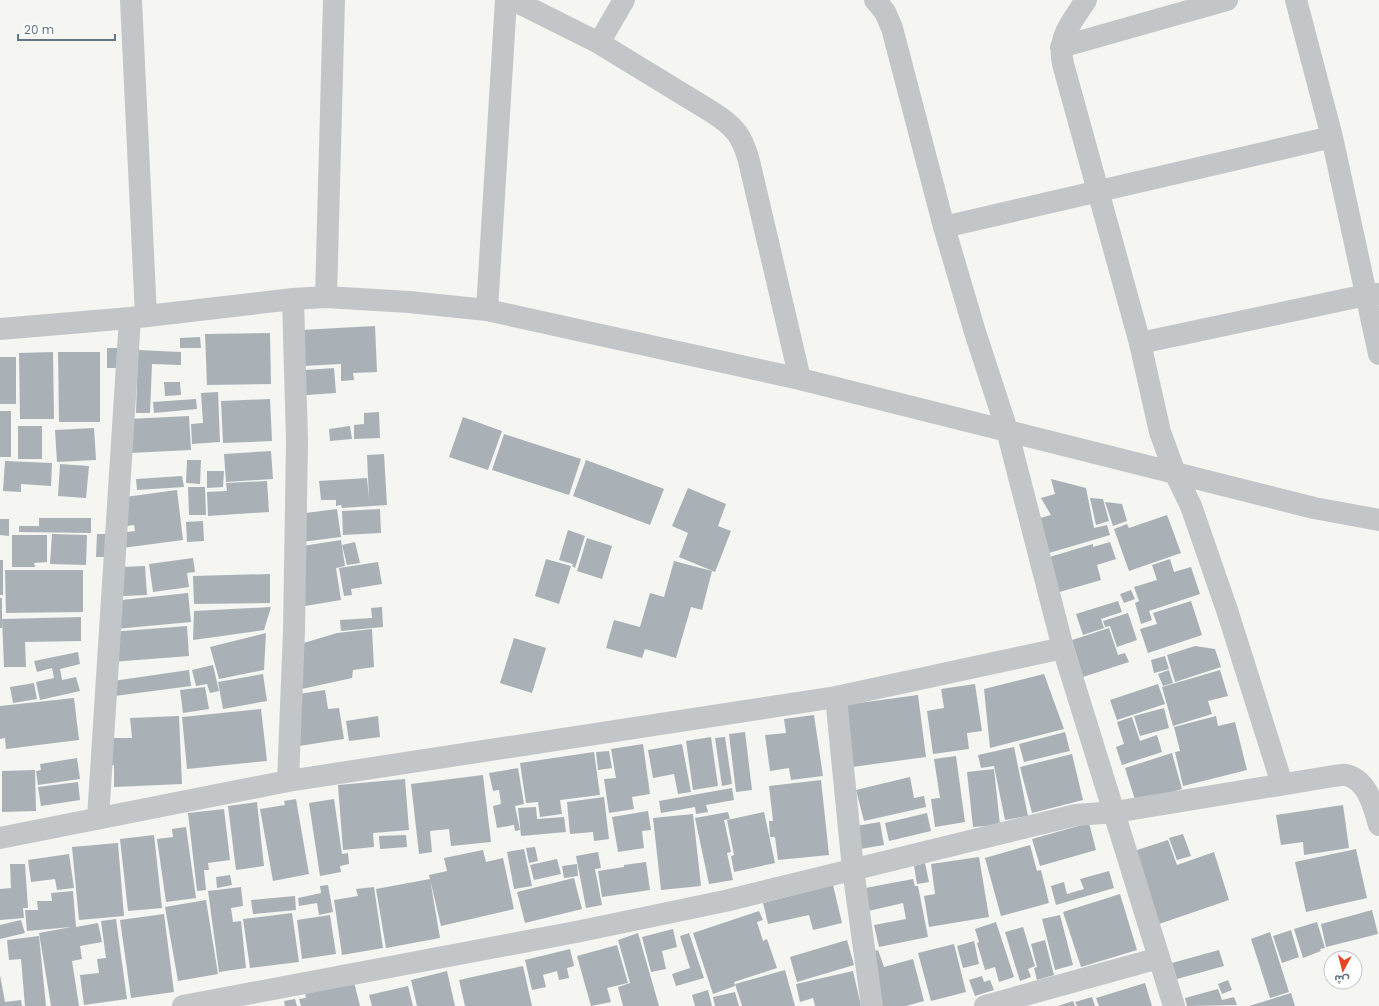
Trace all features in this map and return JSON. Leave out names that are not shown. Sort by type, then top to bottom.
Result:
[{"type":"street","points":[[98,818],[138,317],[130,0]]},
{"type":"street","points":[[326,297],[334,0]]},
{"type":"street","points":[[487,310],[506,0]]},
{"type":"street","points":[[513,0],[599,43],[712,112],[729,123],[740,134],[745,144],[750,161],[800,379]]},
{"type":"street","points":[[599,43],[624,0]]},
{"type":"street","points":[[1086,0],[1068,30],[1060,47],[1063,64],[1140,343],[1160,432],[1174,473],[1191,506],[1227,610],[1282,784]]},
{"type":"street","points":[[1060,47],[1227,0]]},
{"type":"street","points":[[1296,0],[1373,295],[1379,354]]},
{"type":"street","points":[[884,4],[892,28],[944,227],[975,332],[1007,430],[1063,648],[1174,1006]]},
{"type":"street","points":[[944,227],[1332,137]]},
{"type":"street","points":[[1140,343],[1373,295]]},
{"type":"street","points":[[0,329],[138,317],[293,299],[326,297],[409,302],[487,310],[800,379],[1314,508],[1379,520]]},
{"type":"street","points":[[288,781],[294,631],[297,441],[293,299]]},
{"type":"street","points":[[0,838],[288,781],[836,697],[1063,648]]},
{"type":"street","points":[[836,697],[853,869],[872,1006]]},
{"type":"street","points":[[183,1006],[576,932],[725,901],[1076,816],[1115,812],[1282,784],[1346,775],[1364,788],[1371,799],[1379,825]]},
{"type":"street","points":[[985,1006],[1159,958]]},
{"type":"building","points":[[375,326],[377,372],[353,373],[354,380],[341,381],[341,364],[303,366],[300,330]]},
{"type":"building","points":[[270,333],[271,384],[207,385],[205,334]]},
{"type":"building","points":[[200,337],[201,348],[180,348],[180,338]]},
{"type":"building","points":[[107,348],[117,348],[117,368],[107,368]]},
{"type":"building","points":[[138,350],[181,352],[181,365],[152,364],[150,413],[136,413]]},
{"type":"building","points":[[53,352],[54,419],[20,419],[19,353]]},
{"type":"building","points":[[58,352],[100,352],[100,422],[59,422]]},
{"type":"building","points":[[0,357],[16,357],[16,404],[0,404]]},
{"type":"building","points":[[334,368],[336,393],[293,396],[291,371]]},
{"type":"building","points":[[164,382],[180,382],[181,395],[165,396]]},
{"type":"building","points":[[218,392],[220,442],[192,444],[191,424],[203,423],[201,393]]},
{"type":"building","points":[[196,399],[197,409],[154,413],[153,402]]},
{"type":"building","points":[[270,399],[272,441],[223,443],[221,401]]},
{"type":"building","points":[[0,411],[11,411],[11,457],[0,457]]},
{"type":"building","points":[[379,412],[380,438],[354,439],[354,425],[364,424],[364,413]]},
{"type":"building","points":[[189,416],[191,450],[130,453],[128,419]]},
{"type":"building","points":[[463,417],[502,431],[488,470],[449,457]]},
{"type":"building","points":[[18,426],[42,426],[42,459],[18,459]]},
{"type":"building","points":[[350,426],[352,439],[330,441],[329,429]]},
{"type":"building","points":[[94,428],[96,460],[57,462],[55,430]]},
{"type":"building","points":[[504,434],[581,459],[569,495],[492,470]]},
{"type":"building","points":[[271,451],[273,479],[226,482],[224,454]]},
{"type":"building","points":[[384,454],[387,505],[342,508],[341,505],[336,506],[336,500],[321,500],[319,481],[367,478],[369,499],[367,455]]},
{"type":"building","points":[[187,460],[201,460],[200,484],[186,483]]},
{"type":"building","points":[[586,460],[664,489],[650,525],[573,496]]},
{"type":"building","points":[[5,461],[52,463],[51,486],[21,484],[21,492],[3,491]]},
{"type":"building","points":[[60,464],[89,466],[86,498],[58,496]]},
{"type":"building","points":[[207,471],[224,471],[223,487],[207,488]]},
{"type":"building","points":[[182,476],[184,487],[137,490],[136,479]]},
{"type":"building","points":[[1051,479],[1086,488],[1094,528],[1107,525],[1110,535],[1049,553],[1040,518],[1051,515],[1041,498],[1055,494]]},
{"type":"building","points":[[267,481],[269,512],[208,516],[207,492],[227,491],[226,483]]},
{"type":"building","points":[[188,487],[205,487],[206,515],[189,515]]},
{"type":"building","points":[[688,488],[726,504],[718,526],[731,531],[715,572],[679,557],[688,533],[672,526]]},
{"type":"building","points":[[177,490],[183,540],[122,548],[119,533],[135,531],[134,525],[126,526],[118,498]]},
{"type":"building","points":[[1090,498],[1103,499],[1109,521],[1096,525]]},
{"type":"building","points":[[1105,502],[1122,504],[1127,521],[1113,526]]},
{"type":"building","points":[[337,509],[341,537],[301,542],[298,514]]},
{"type":"building","points":[[380,509],[381,533],[343,535],[342,511]]},
{"type":"building","points":[[1167,515],[1181,553],[1129,571],[1114,529],[1127,524],[1129,528]]},
{"type":"building","points":[[39,518],[91,518],[91,533],[19,532],[19,526],[39,526]]},
{"type":"building","points":[[0,519],[9,519],[9,536],[0,535]]},
{"type":"building","points":[[203,521],[204,541],[187,542],[186,522]]},
{"type":"building","points":[[568,530],[585,536],[575,568],[572,566],[573,564],[559,560]]},
{"type":"building","points":[[52,534],[87,535],[86,565],[50,564]]},
{"type":"building","points":[[97,534],[118,534],[117,557],[96,557]]},
{"type":"building","points":[[12,535],[47,535],[47,562],[34,563],[35,567],[12,567]]},
{"type":"building","points":[[587,538],[612,546],[602,579],[577,571]]},
{"type":"building","points":[[341,540],[345,566],[336,568],[341,600],[305,606],[296,547]]},
{"type":"building","points":[[355,542],[360,563],[347,565],[342,545]]},
{"type":"building","points":[[1110,542],[1116,559],[1097,565],[1101,580],[1056,593],[1046,558],[1093,544],[1093,547]]},
{"type":"building","points":[[193,558],[195,572],[187,573],[189,587],[153,592],[149,564]]},
{"type":"building","points":[[546,559],[571,566],[559,604],[535,596]]},
{"type":"building","points":[[1170,559],[1174,572],[1191,567],[1200,594],[1149,611],[1152,620],[1141,624],[1135,603],[1139,601],[1134,587],[1157,580],[1152,565]]},
{"type":"building","points":[[0,560],[3,560],[3,595],[0,595]]},
{"type":"building","points":[[674,561],[712,571],[702,610],[691,607],[676,658],[645,649],[642,658],[606,648],[614,620],[640,627],[650,593],[664,597]]},
{"type":"building","points":[[378,562],[382,584],[351,589],[352,595],[344,596],[339,568]]},
{"type":"building","points":[[145,566],[147,595],[123,596],[121,567]]},
{"type":"building","points":[[5,570],[83,570],[83,612],[6,613]]},
{"type":"building","points":[[270,574],[270,603],[194,604],[193,576]]},
{"type":"building","points":[[1131,590],[1135,599],[1124,603],[1120,594]]},
{"type":"building","points":[[188,593],[191,622],[115,629],[112,601]]},
{"type":"building","points":[[0,598],[2,598],[2,628],[0,628]]},
{"type":"building","points":[[1118,601],[1122,612],[1101,619],[1104,628],[1083,635],[1076,614]]},
{"type":"building","points":[[1191,601],[1202,635],[1148,653],[1140,629],[1157,624],[1153,613]]},
{"type":"building","points":[[271,607],[264,630],[193,640],[194,611]]},
{"type":"building","points":[[382,607],[383,627],[341,631],[340,620],[372,618],[371,608]]},
{"type":"building","points":[[1128,613],[1137,640],[1117,647],[1110,626],[1105,627],[1103,621]]},
{"type":"building","points":[[81,617],[81,641],[25,642],[26,667],[4,667],[2,619]]},
{"type":"building","points":[[187,626],[189,656],[112,662],[110,632]]},
{"type":"building","points":[[1109,628],[1118,655],[1125,653],[1129,662],[1083,677],[1072,640]]},
{"type":"building","points":[[372,629],[374,667],[353,670],[352,678],[297,690],[297,645],[337,633]]},
{"type":"building","points":[[266,633],[264,670],[219,679],[210,647]]},
{"type":"building","points":[[514,638],[546,648],[532,693],[500,683]]},
{"type":"building","points":[[1195,646],[1215,649],[1221,667],[1175,682],[1167,655]]},
{"type":"building","points":[[78,652],[80,664],[60,669],[62,680],[76,677],[80,691],[40,700],[36,682],[54,678],[52,668],[37,672],[34,661]]},
{"type":"building","points":[[1165,656],[1169,669],[1154,673],[1151,660]]},
{"type":"building","points":[[213,665],[219,691],[210,693],[207,684],[196,686],[192,670]]},
{"type":"building","points":[[189,670],[191,686],[115,696],[113,681]]},
{"type":"building","points":[[1169,670],[1173,683],[1163,686],[1158,674]]},
{"type":"building","points":[[1220,670],[1228,696],[1208,701],[1212,714],[1173,726],[1162,687]]},
{"type":"building","points":[[263,674],[267,701],[223,709],[218,682]]},
{"type":"building","points":[[1044,674],[1064,729],[990,748],[984,689]]},
{"type":"building","points":[[34,683],[37,699],[13,703],[10,687]]},
{"type":"building","points":[[975,684],[982,731],[967,733],[969,749],[933,754],[927,711],[944,708],[941,689]]},
{"type":"building","points":[[1158,684],[1165,704],[1117,720],[1110,700]]},
{"type":"building","points":[[205,687],[209,709],[183,713],[180,690]]},
{"type":"building","points":[[325,690],[328,709],[339,708],[344,739],[299,746],[292,695]]},
{"type":"building","points":[[918,695],[926,757],[852,767],[844,705]]},
{"type":"building","points":[[74,698],[79,740],[6,749],[5,738],[0,739],[0,706]]},
{"type":"building","points":[[1164,708],[1169,728],[1140,736],[1134,716]]},
{"type":"building","points":[[261,709],[267,761],[187,769],[182,717]]},
{"type":"building","points":[[814,715],[823,776],[791,780],[789,768],[770,771],[765,735],[786,733],[784,719]]},
{"type":"building","points":[[179,716],[182,784],[114,787],[114,765],[109,766],[108,738],[132,738],[130,718]]},
{"type":"building","points":[[378,716],[380,737],[349,741],[346,721]]},
{"type":"building","points":[[1216,716],[1218,726],[1235,722],[1247,770],[1183,786],[1175,752],[1180,751],[1174,727]]},
{"type":"building","points":[[1132,717],[1140,741],[1157,735],[1162,752],[1122,765],[1116,747],[1124,744],[1117,722]]},
{"type":"building","points":[[745,732],[752,790],[736,792],[729,734]]},
{"type":"building","points":[[1065,732],[1070,751],[1024,762],[1019,744]]},
{"type":"building","points":[[711,737],[718,786],[693,790],[686,741]]},
{"type":"building","points":[[725,737],[732,784],[722,786],[715,738]]},
{"type":"building","points":[[643,744],[650,794],[632,797],[634,809],[609,813],[604,779],[616,778],[611,749]]},
{"type":"building","points":[[682,744],[691,792],[678,794],[674,774],[653,778],[648,750]]},
{"type":"building","points":[[1014,747],[1028,816],[1005,820],[994,766],[981,768],[978,755]]},
{"type":"building","points":[[609,751],[612,768],[598,770],[596,752]]},
{"type":"building","points":[[594,752],[600,795],[560,800],[562,814],[540,817],[538,802],[526,803],[520,763]]},
{"type":"building","points":[[1172,753],[1182,789],[1136,803],[1125,768]]},
{"type":"building","points":[[1072,754],[1083,800],[1032,813],[1020,767]]},
{"type":"building","points":[[956,756],[965,822],[935,827],[931,799],[940,798],[934,759]]},
{"type":"building","points":[[77,758],[80,779],[38,785],[36,771],[41,770],[40,764]]},
{"type":"building","points":[[518,768],[524,804],[515,806],[520,830],[515,831],[514,825],[497,828],[493,806],[501,804],[499,790],[493,791],[489,773]]},
{"type":"building","points":[[994,769],[1000,825],[973,827],[967,772]]},
{"type":"building","points":[[35,770],[36,811],[2,812],[2,771]]},
{"type":"building","points":[[483,775],[491,842],[451,846],[449,829],[430,831],[432,852],[419,854],[411,784]]},
{"type":"building","points":[[910,777],[914,798],[924,796],[926,807],[864,821],[856,790]]},
{"type":"building","points":[[405,779],[409,830],[373,833],[374,847],[343,850],[338,785]]},
{"type":"building","points":[[821,780],[829,855],[778,860],[775,837],[770,837],[769,821],[773,821],[769,786]]},
{"type":"building","points":[[78,782],[80,800],[41,806],[38,787]]},
{"type":"building","points":[[732,788],[734,800],[706,805],[708,812],[696,814],[695,807],[661,813],[659,801]]},
{"type":"building","points":[[604,797],[609,839],[594,841],[593,832],[570,834],[567,802]]},
{"type":"building","points":[[296,799],[309,874],[273,881],[260,809],[285,805],[284,801]]},
{"type":"building","points":[[334,799],[342,854],[348,853],[349,864],[340,866],[341,872],[320,876],[309,803]]},
{"type":"building","points":[[257,802],[264,866],[236,870],[228,806]]},
{"type":"building","points":[[1343,805],[1349,848],[1304,855],[1303,842],[1281,845],[1276,815]]},
{"type":"building","points":[[536,807],[537,819],[564,817],[566,832],[521,836],[518,808]]},
{"type":"building","points":[[224,809],[230,860],[208,863],[209,870],[204,870],[206,890],[197,891],[188,813]]},
{"type":"building","points":[[648,811],[651,830],[642,831],[644,848],[618,852],[612,817]]},
{"type":"building","points":[[728,812],[730,819],[724,820],[731,852],[727,853],[733,880],[709,884],[695,818]]},
{"type":"building","points":[[764,812],[775,863],[734,872],[731,856],[734,855],[727,820]]},
{"type":"building","points":[[927,813],[931,831],[889,841],[885,823]]},
{"type":"building","points":[[693,814],[701,886],[661,890],[653,818]]},
{"type":"building","points":[[880,822],[884,845],[860,849],[856,826]]},
{"type":"building","points":[[1089,823],[1096,850],[1040,866],[1032,839]]},
{"type":"building","points":[[186,827],[196,898],[166,902],[157,839],[173,837],[172,829]]},
{"type":"building","points":[[1183,834],[1191,856],[1177,860],[1169,838]]},
{"type":"building","points":[[154,835],[162,908],[128,911],[120,839]]},
{"type":"building","points":[[406,835],[407,847],[380,849],[379,836]]},
{"type":"building","points":[[1168,840],[1177,865],[1214,852],[1229,900],[1159,924],[1134,851]]},
{"type":"building","points":[[118,843],[124,916],[79,920],[72,847]]},
{"type":"building","points":[[1030,845],[1037,871],[1041,870],[1049,903],[1001,916],[985,858]]},
{"type":"building","points":[[535,847],[538,861],[529,863],[526,848]]},
{"type":"building","points":[[524,849],[532,886],[514,889],[507,852]]},
{"type":"building","points":[[1356,849],[1367,898],[1306,912],[1295,862]]},
{"type":"building","points":[[483,850],[486,862],[503,858],[514,909],[441,926],[429,875],[447,871],[444,858]]},
{"type":"building","points":[[598,852],[601,868],[595,869],[602,905],[586,908],[576,856]]},
{"type":"building","points":[[69,854],[74,888],[57,890],[55,879],[31,882],[28,860]]},
{"type":"building","points":[[979,857],[989,917],[929,927],[924,896],[935,894],[931,864]]},
{"type":"building","points":[[557,859],[561,874],[534,880],[530,865]]},
{"type":"building","points":[[646,862],[650,890],[602,897],[598,871]]},
{"type":"building","points":[[925,863],[929,882],[917,884],[914,866]]},
{"type":"building","points":[[10,864],[25,864],[28,908],[23,908],[24,918],[0,920],[0,889],[11,888]]},
{"type":"building","points":[[577,864],[578,876],[564,878],[562,866]]},
{"type":"building","points":[[1109,871],[1114,888],[1056,905],[1051,886],[1064,882],[1067,894],[1084,889],[1080,879]]},
{"type":"building","points":[[230,875],[232,885],[217,888],[216,877]]},
{"type":"building","points":[[574,878],[582,909],[525,923],[517,892]]},
{"type":"building","points":[[430,879],[440,938],[386,948],[376,889]]},
{"type":"building","points":[[913,879],[915,886],[918,886],[928,937],[879,947],[874,925],[906,919],[903,903],[864,912],[860,889]]},
{"type":"building","points":[[328,885],[333,912],[319,915],[317,903],[299,906],[298,898],[321,893],[320,886]]},
{"type":"building","points":[[833,885],[842,923],[813,930],[809,915],[768,924],[763,903]]},
{"type":"building","points":[[241,887],[243,906],[231,908],[233,922],[241,921],[246,968],[219,972],[208,891]]},
{"type":"building","points":[[374,887],[383,948],[342,955],[334,900],[358,896],[356,889]]},
{"type":"building","points":[[73,891],[76,927],[98,923],[102,942],[80,946],[82,959],[72,961],[79,1006],[51,1006],[39,933],[71,927],[27,931],[25,910],[38,910],[37,901],[52,901],[51,893]]},
{"type":"building","points":[[1120,894],[1137,950],[1081,967],[1063,912]]},
{"type":"building","points":[[295,896],[296,910],[253,914],[251,900]]},
{"type":"building","points":[[206,900],[218,974],[178,981],[165,907]]},
{"type":"building","points":[[1372,910],[1378,934],[1326,947],[1321,924]]},
{"type":"building","points":[[759,911],[763,920],[757,922],[763,941],[767,939],[777,968],[734,982],[735,986],[713,994],[693,933]]},
{"type":"building","points":[[292,913],[299,962],[250,968],[243,919]]},
{"type":"building","points":[[164,914],[174,992],[131,998],[120,920]]},
{"type":"building","points":[[330,915],[336,954],[302,959],[297,920]]},
{"type":"building","points":[[1060,915],[1073,965],[1055,970],[1042,919]]},
{"type":"building","points":[[116,919],[127,999],[84,1005],[80,975],[99,973],[97,959],[106,958],[101,921]]},
{"type":"building","points":[[21,920],[25,933],[0,939],[0,925]]},
{"type":"building","points":[[996,922],[1014,977],[999,982],[995,967],[985,970],[977,943],[979,942],[975,929]]},
{"type":"building","points":[[1317,922],[1325,948],[1303,958],[1294,929]]},
{"type":"building","points":[[1023,927],[1035,966],[1028,969],[1031,977],[1020,981],[1005,932]]},
{"type":"building","points":[[673,929],[677,947],[662,951],[666,969],[651,972],[642,937]]},
{"type":"building","points":[[1291,930],[1299,957],[1282,963],[1273,936]]},
{"type":"building","points":[[1270,932],[1289,992],[1270,998],[1251,939]]},
{"type":"building","points":[[638,933],[659,1006],[623,1006],[618,987],[630,983],[618,940]]},
{"type":"building","points":[[689,933],[704,978],[676,986],[672,974],[690,968],[680,936]]},
{"type":"building","points":[[39,936],[46,1006],[25,1006],[21,959],[9,960],[7,940]]},
{"type":"building","points":[[847,940],[854,965],[797,982],[790,957]]},
{"type":"building","points":[[1045,940],[1054,975],[1037,980],[1034,968],[1037,967],[1031,944]]},
{"type":"building","points":[[974,941],[979,964],[963,968],[957,946]]},
{"type":"building","points":[[954,944],[966,992],[931,1001],[918,953]]},
{"type":"building","points":[[617,945],[628,983],[607,988],[611,1002],[591,1006],[577,956]]},
{"type":"building","points":[[570,949],[574,966],[567,968],[569,978],[559,980],[557,971],[543,975],[546,987],[532,990],[525,960]]},
{"type":"building","points":[[878,950],[884,967],[913,959],[924,1001],[906,1006],[881,1006],[866,954]]},
{"type":"building","points":[[1219,950],[1224,966],[1177,979],[1172,963]]},
{"type":"building","points":[[523,966],[532,1006],[465,1006],[459,980]]},
{"type":"building","points":[[785,970],[795,1006],[742,1006],[735,984]]},
{"type":"building","points":[[447,971],[455,1006],[417,1006],[411,980]]},
{"type":"building","points":[[853,971],[861,1006],[815,1006],[813,998],[800,1002],[796,984]]},
{"type":"building","points":[[352,974],[360,1006],[301,1006],[299,999],[306,998],[304,986]]},
{"type":"building","points":[[0,975],[5,1002],[21,1000],[22,1006],[0,1006]]},
{"type":"building","points":[[982,976],[984,982],[990,980],[994,990],[975,996],[969,980]]},
{"type":"building","points":[[1228,980],[1232,990],[1222,994],[1218,984]]},
{"type":"building","points":[[1145,983],[1152,1006],[1099,1006],[1096,998]]},
{"type":"building","points":[[408,986],[413,1006],[372,1006],[369,995]]},
{"type":"building","points":[[1218,989],[1222,1000],[1234,997],[1237,1005],[1187,1006],[1185,998]]},
{"type":"building","points":[[708,990],[712,1006],[695,1006],[692,995]]},
{"type":"building","points":[[735,992],[739,1006],[715,1006],[713,997]]},
{"type":"building","points":[[1291,993],[1295,1006],[1249,1006]]},
{"type":"building","points":[[1092,997],[1095,1006],[1077,1006],[1075,1002]]},
{"type":"building","points":[[295,999],[297,1006],[285,1006],[284,1001]]},
{"type":"building","points":[[1073,1001],[1075,1006],[1058,1006]]}]
